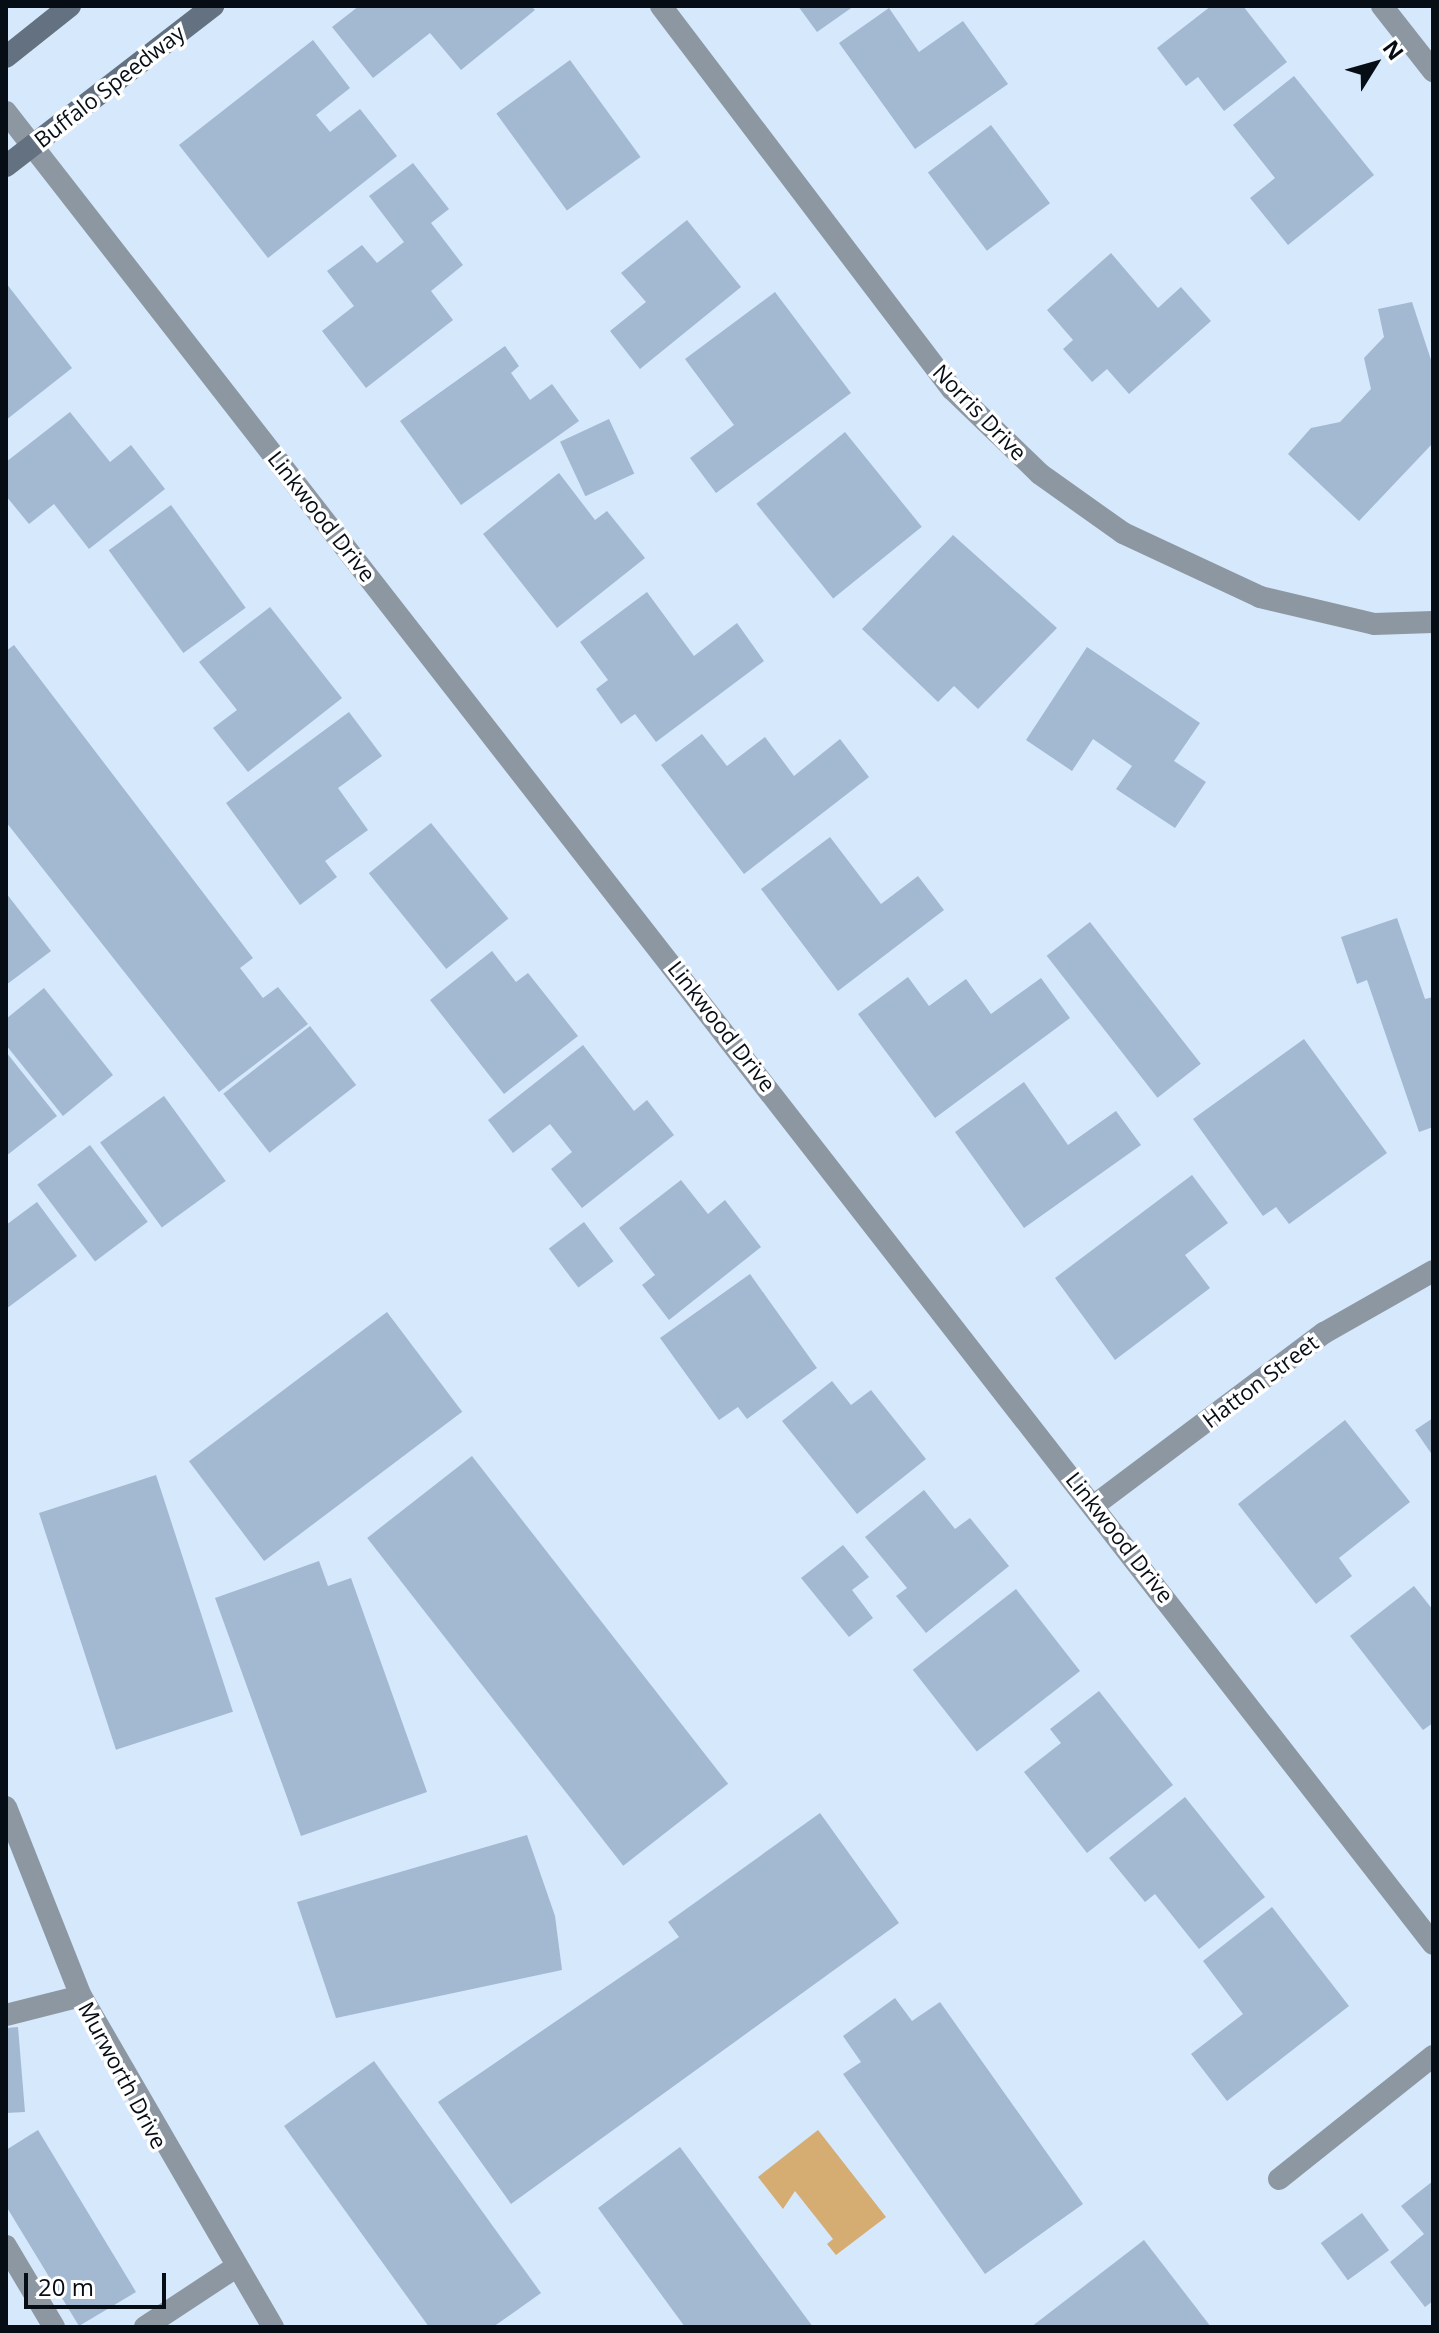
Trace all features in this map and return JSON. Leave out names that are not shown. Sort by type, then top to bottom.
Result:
[{"type":"main road","points":[[6,57],[70,6]]},
{"type":"main road","name":"Buffalo Speedway","points":[[6,166],[213,6]]},
{"type":"street","name":"Norris Drive","points":[[661,6],[952,389],[1040,474],[1123,533],[1260,597],[1374,624],[1433,622]]},
{"type":"street","points":[[1382,6],[1433,71]]},
{"type":"street","name":"Linkwood Drive","points":[[6,112],[1096,1504],[1433,1944]]},
{"type":"street","name":"Hatton Street","points":[[1096,1504],[1324,1333],[1433,1271]]},
{"type":"street","name":"Murworth Drive","points":[[6,1807],[81,1996],[233,2269],[272,2327]]},
{"type":"street","points":[[6,2015],[81,1996]]},
{"type":"street","points":[[1279,2179],[1433,2056]]},
{"type":"street","points":[[6,2246],[54,2327]]},
{"type":"street","points":[[145,2327],[233,2269]]},
{"type":"shaded area","points":[[818,2130],[886,2217],[836,2255],[827,2244],[833,2239],[795,2191],[783,2209],[758,2177]]},
{"type":"building","points":[[359,6],[531,6],[535,10],[461,70],[430,33],[373,78],[332,27]]},
{"type":"building","points":[[798,6],[854,6],[817,32]]},
{"type":"building","points":[[1211,6],[1243,6],[1287,62],[1224,111],[1198,77],[1186,86],[1157,48]]},
{"type":"building","points":[[889,8],[919,52],[963,21],[1008,84],[915,149],[839,43]]},
{"type":"building","points":[[313,40],[350,88],[316,115],[330,132],[360,109],[397,156],[268,258],[179,145]]},
{"type":"building","points":[[570,60],[641,157],[567,211],[496,113]]},
{"type":"building","points":[[1294,76],[1374,175],[1288,245],[1250,198],[1275,178],[1233,125]]},
{"type":"building","points":[[991,125],[1050,203],[987,251],[928,173]]},
{"type":"building","points":[[413,163],[449,209],[431,223],[463,265],[431,291],[453,320],[366,388],[322,331],[354,306],[327,271],[362,245],[377,263],[404,242],[369,196]]},
{"type":"building","points":[[687,220],[741,287],[640,369],[610,331],[646,302],[621,273]]},
{"type":"building","points":[[1111,253],[1158,308],[1181,287],[1211,321],[1129,394],[1107,369],[1092,382],[1063,349],[1073,340],[1047,310]]},
{"type":"building","points":[[6,283],[72,368],[6,420]]},
{"type":"building","points":[[775,292],[851,393],[716,493],[690,458],[734,425],[685,359]]},
{"type":"building","points":[[1412,302],[1433,366],[1433,443],[1359,521],[1288,454],[1311,428],[1340,422],[1371,389],[1364,358],[1384,337],[1378,309]]},
{"type":"building","points":[[505,346],[519,366],[511,373],[530,400],[552,384],[579,421],[461,505],[400,421]]},
{"type":"building","points":[[70,412],[110,462],[131,445],[165,489],[89,549],[54,504],[29,524],[6,496],[6,462]]},
{"type":"building","points":[[609,419],[634,473],[585,496],[560,442]]},
{"type":"building","points":[[845,432],[922,527],[833,599],[756,504]]},
{"type":"building","points":[[559,473],[595,520],[607,511],[645,558],[557,628],[483,534]]},
{"type":"building","points":[[171,505],[246,608],[183,653],[109,550]]},
{"type":"building","points":[[953,535],[1057,628],[978,709],[954,686],[938,702],[862,629]]},
{"type":"building","points":[[647,592],[694,656],[737,623],[764,661],[656,742],[635,714],[621,724],[596,689],[608,680],[580,642]]},
{"type":"building","points":[[270,607],[342,698],[248,772],[213,728],[237,710],[199,662]]},
{"type":"building","points":[[14,645],[253,958],[240,968],[263,998],[278,987],[308,1024],[219,1092],[6,822],[6,651]]},
{"type":"building","points":[[1087,647],[1200,723],[1174,761],[1206,782],[1175,828],[1116,789],[1132,766],[1093,739],[1072,771],[1026,740]]},
{"type":"building","points":[[349,712],[382,756],[338,788],[368,830],[325,861],[337,877],[300,905],[226,803]]},
{"type":"building","points":[[702,734],[727,766],[765,737],[794,776],[840,739],[869,777],[744,874],[661,765]]},
{"type":"building","points":[[431,823],[508,919],[446,969],[369,873]]},
{"type":"building","points":[[830,837],[881,904],[918,876],[944,910],[838,991],[761,889]]},
{"type":"building","points":[[6,893],[51,951],[6,985]]},
{"type":"building","points":[[1397,918],[1425,999],[1433,997],[1433,1127],[1419,1132],[1367,980],[1357,984],[1341,937]]},
{"type":"building","points":[[1090,922],[1201,1064],[1157,1098],[1047,956]]},
{"type":"building","points":[[492,951],[516,982],[528,973],[578,1036],[504,1094],[430,1000]]},
{"type":"building","points":[[908,977],[929,1006],[966,979],[991,1014],[1041,978],[1070,1018],[935,1118],[858,1014]]},
{"type":"building","points":[[44,988],[113,1075],[63,1116],[6,1045],[6,1019]]},
{"type":"building","points":[[310,1026],[356,1085],[269,1153],[223,1094]]},
{"type":"building","points":[[1304,1039],[1387,1153],[1289,1224],[1276,1207],[1263,1216],[1193,1119]]},
{"type":"building","points":[[583,1045],[634,1111],[647,1100],[674,1135],[582,1208],[551,1169],[572,1152],[550,1124],[513,1153],[488,1120]]},
{"type":"building","points":[[6,1052],[57,1116],[6,1156]]},
{"type":"building","points":[[1024,1082],[1068,1145],[1116,1111],[1141,1145],[1024,1228],[955,1132]]},
{"type":"building","points":[[164,1096],[226,1181],[162,1227],[100,1142]]},
{"type":"building","points":[[90,1145],[148,1222],[95,1261],[37,1185]]},
{"type":"building","points":[[1192,1175],[1228,1223],[1185,1255],[1210,1288],[1115,1360],[1055,1278]]},
{"type":"building","points":[[681,1180],[708,1214],[725,1200],[761,1247],[669,1320],[642,1285],[655,1275],[619,1228]]},
{"type":"building","points":[[37,1202],[77,1256],[6,1309],[6,1225]]},
{"type":"building","points":[[584,1222],[613,1261],[578,1288],[549,1248]]},
{"type":"building","points":[[750,1274],[817,1368],[747,1419],[738,1407],[719,1420],[660,1338]]},
{"type":"building","points":[[387,1312],[462,1412],[264,1561],[189,1461]]},
{"type":"building","points":[[832,1381],[851,1405],[871,1390],[926,1459],[857,1514],[782,1421]]},
{"type":"building","points":[[1433,1418],[1433,1456],[1415,1430]]},
{"type":"building","points":[[1345,1420],[1410,1502],[1339,1558],[1352,1576],[1316,1604],[1238,1504]]},
{"type":"building","points":[[472,1456],[728,1784],[623,1866],[367,1538]]},
{"type":"building","points":[[156,1475],[233,1712],[116,1750],[39,1513]]},
{"type":"building","points":[[924,1490],[955,1529],[970,1518],[1009,1566],[926,1633],[896,1596],[907,1588],[865,1537]]},
{"type":"building","points":[[843,1545],[869,1577],[852,1590],[873,1618],[849,1637],[801,1578]]},
{"type":"building","points":[[319,1561],[328,1586],[351,1578],[427,1792],[301,1836],[215,1598]]},
{"type":"building","points":[[1414,1586],[1433,1610],[1433,1723],[1423,1730],[1350,1636]]},
{"type":"building","points":[[1016,1589],[1080,1671],[977,1752],[913,1670]]},
{"type":"building","points":[[1099,1691],[1173,1785],[1087,1853],[1024,1772],[1061,1743],[1050,1729]]},
{"type":"building","points":[[1185,1797],[1265,1897],[1199,1949],[1155,1894],[1145,1902],[1109,1858]]},
{"type":"building","points":[[820,1813],[899,1923],[511,2204],[438,2102],[679,1937],[668,1922]]},
{"type":"building","points":[[527,1835],[555,1916],[562,1970],[336,2018],[297,1902]]},
{"type":"building","points":[[1272,1907],[1349,2006],[1227,2101],[1191,2054],[1243,2014],[1203,1961]]},
{"type":"building","points":[[895,1998],[912,2021],[940,2002],[1083,2204],[985,2274],[843,2074],[861,2062],[843,2036]]},
{"type":"building","points":[[18,2027],[25,2112],[6,2113],[6,2028]]},
{"type":"building","points":[[374,2061],[541,2293],[493,2327],[429,2327],[284,2126]]},
{"type":"building","points":[[38,2130],[136,2292],[79,2326],[6,2206],[6,2150]]},
{"type":"building","points":[[680,2147],[813,2327],[685,2327],[598,2208]]},
{"type":"building","points":[[1433,2181],[1433,2301],[1425,2307],[1390,2262],[1424,2234],[1401,2206]]},
{"type":"building","points":[[1362,2213],[1389,2250],[1348,2280],[1321,2243]]},
{"type":"building","points":[[1144,2240],[1211,2327],[1031,2327]]}]
